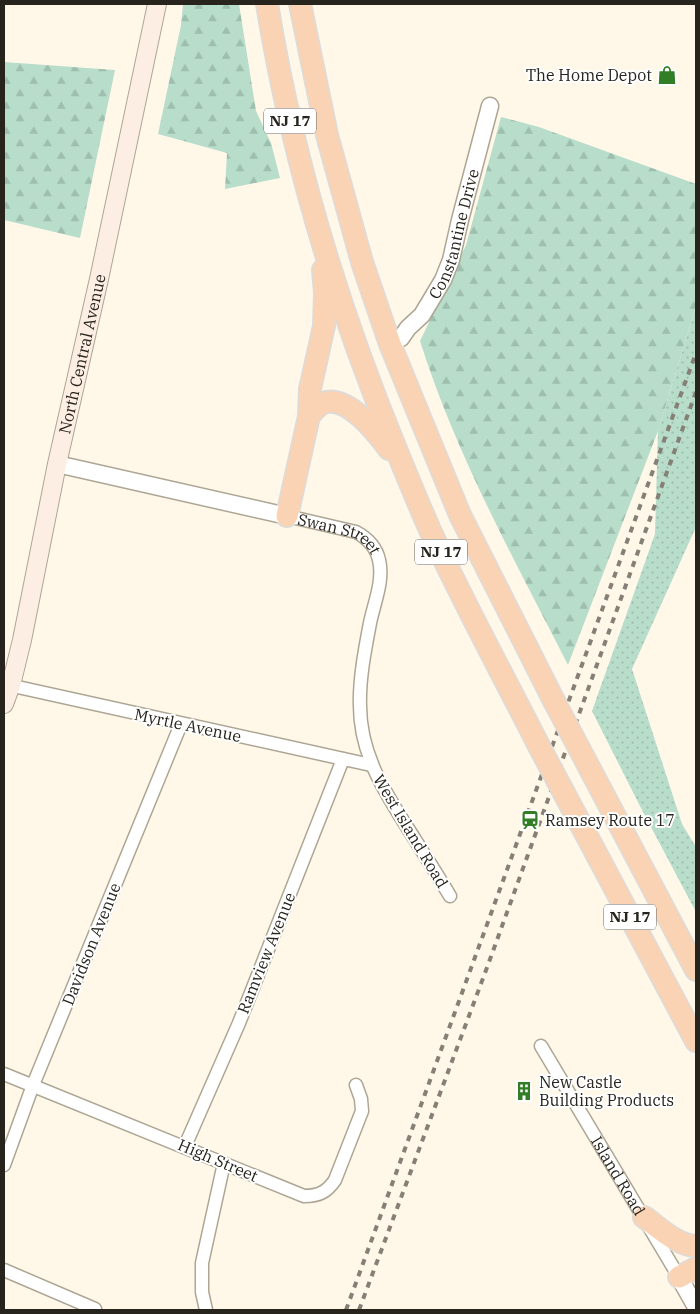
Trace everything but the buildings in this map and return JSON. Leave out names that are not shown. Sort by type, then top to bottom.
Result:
[{"type":"highway","name":"NJ 17","points":[[267,4],[287,110],[320,237],[357,350],[405,471],[429,528],[540,748],[695,1039]]},
{"type":"highway","name":"NJ 17","points":[[300,4],[327,135],[355,237],[390,344],[460,515],[554,701],[696,970]]},
{"type":"highway","points":[[287,516],[309,416],[310,389],[324,326],[325,293],[320,237]]},
{"type":"highway","points":[[309,416],[317,407],[324,403],[331,402],[344,405],[373,428],[405,471]]},
{"type":"highway","points":[[644,1217],[677,1241],[696,1246]]},
{"type":"main road","name":"North Central Avenue","points":[[4,704],[7,685],[22,640],[57,464],[99,279],[157,4]]},
{"type":"street","name":"Constantine Drive","points":[[390,344],[401,338],[408,328],[422,315],[443,280],[451,260],[490,106]]},
{"type":"street","name":"Swan Street","points":[[57,464],[356,532],[365,537],[374,547],[379,558],[381,570],[365,652],[360,704],[361,726],[371,765]]},
{"type":"street","name":"Myrtle Avenue","points":[[7,685],[371,765]]},
{"type":"street","name":"Davidson Avenue","points":[[4,1165],[33,1085],[181,724]]},
{"type":"street","name":"Ramview Avenue","points":[[184,1146],[239,1023],[343,759]]},
{"type":"street","name":"West Island Road","points":[[371,765],[389,799],[450,896]]},
{"type":"street","name":"Island Road","points":[[541,1046],[644,1217],[689,1278],[696,1307]]},
{"type":"street","name":"High Street","points":[[4,1074],[304,1196],[314,1196],[322,1193],[335,1180],[362,1111],[361,1099],[356,1085]]},
{"type":"street","points":[[206,1310],[202,1292],[202,1264],[224,1163]]},
{"type":"street","points":[[4,1270],[95,1308]]},
{"type":"green space","points":[[183,4],[239,4],[256,111],[271,143],[280,178],[225,189],[227,153],[158,134],[181,25]]},
{"type":"green space","points":[[4,62],[115,70],[80,238],[4,220]]},
{"type":"green space","points":[[501,117],[539,127],[696,184],[696,306],[658,431],[568,665],[468,466],[434,383],[420,341],[466,245]]},
{"type":"green space","points":[[696,306],[696,527],[632,669],[682,824],[696,847],[696,912],[592,711],[655,534],[658,431]]},
{"type":"railway","points":[[346,1310],[696,353]]},
{"type":"railway","points":[[359,1310],[485,973],[696,392]]},
{"type":"place","name":"The Home Depot","points":[[667,75]]},
{"type":"place","name":"Ramsey Route 17","points":[[530,820]]},
{"type":"place","name":"New Castle Building Products","points":[[524,1091]]}]
